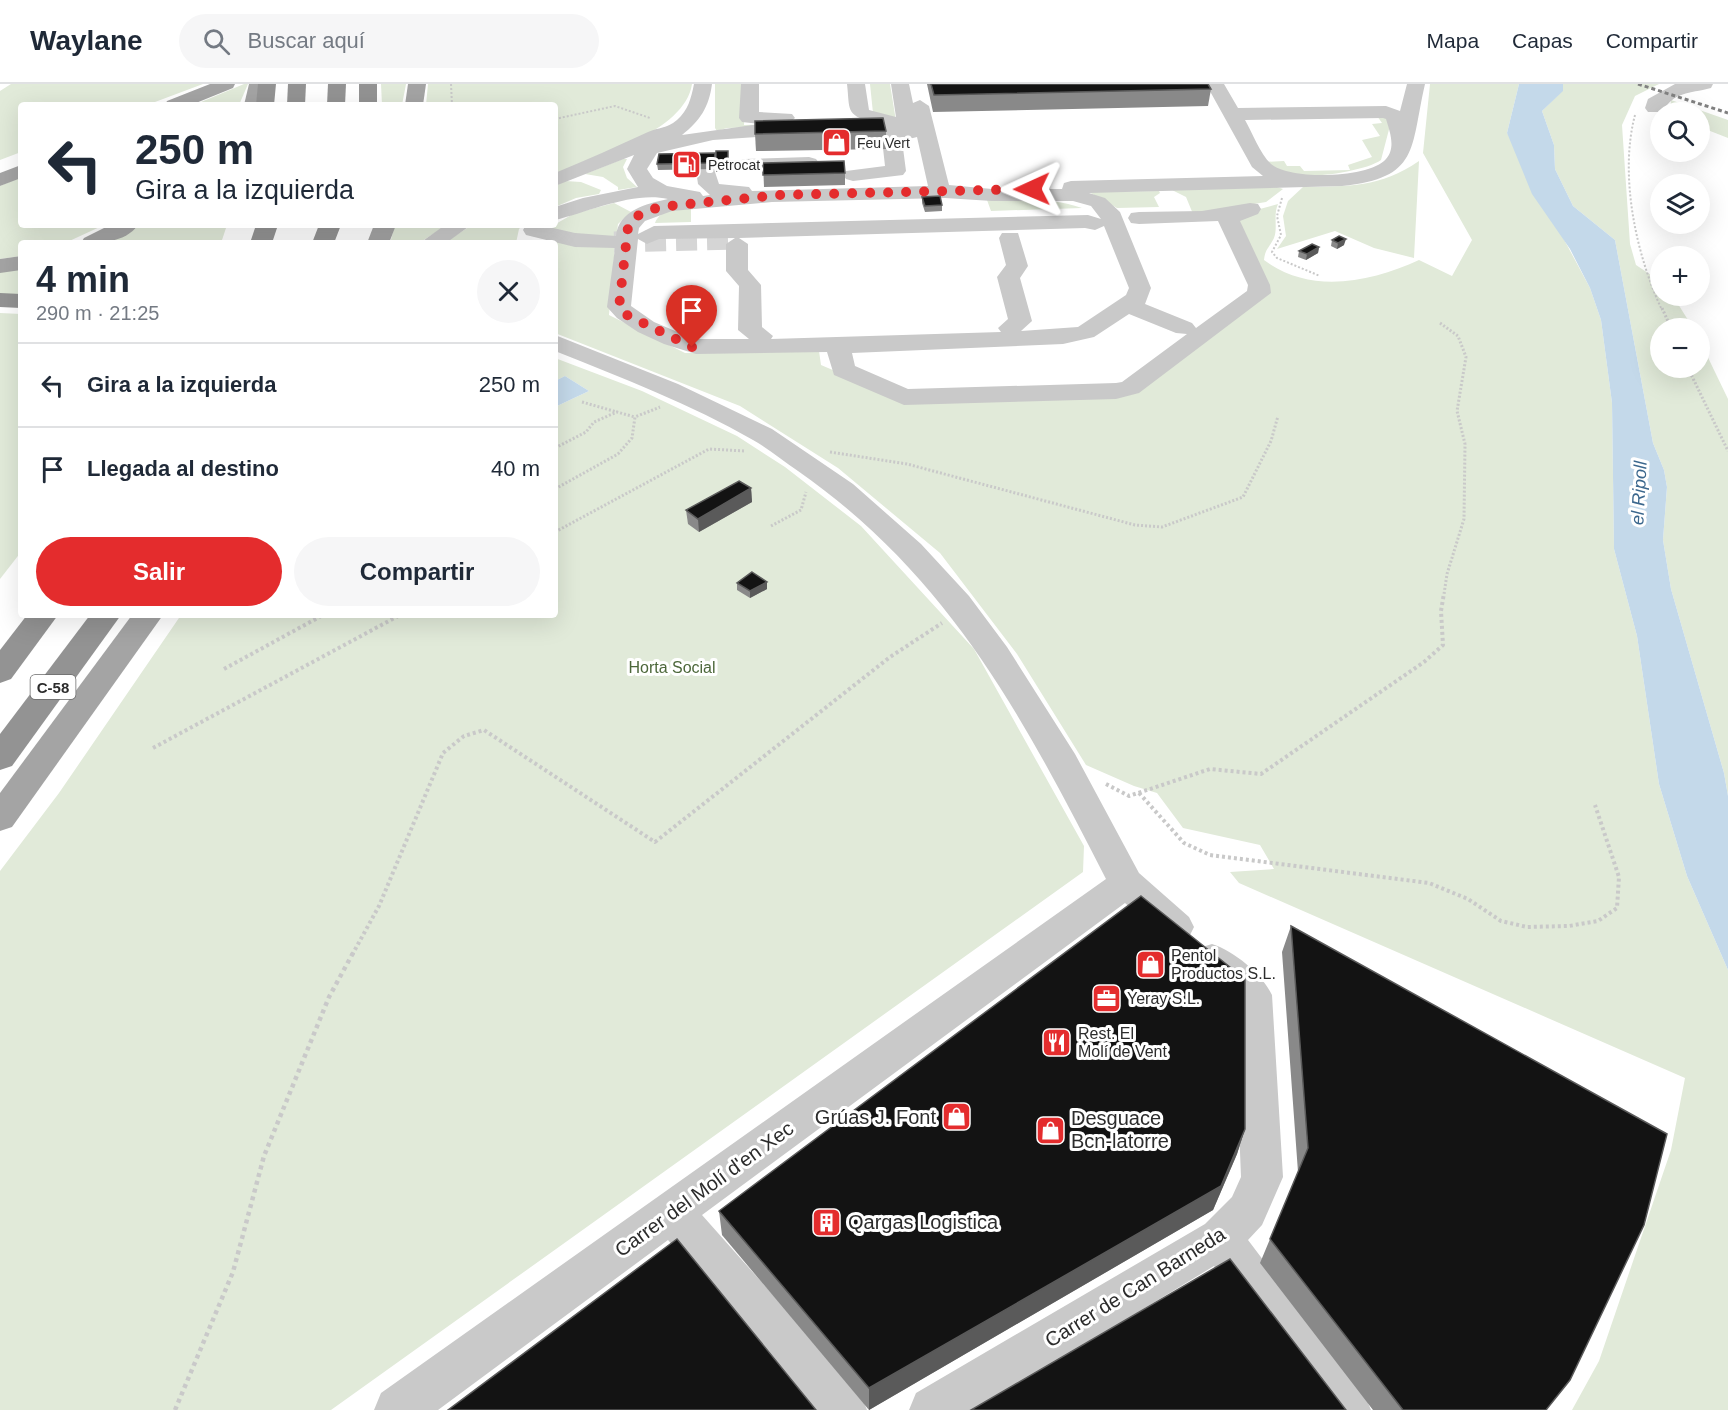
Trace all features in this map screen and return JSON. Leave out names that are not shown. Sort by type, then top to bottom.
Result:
[{"type":"highway","points":[[265,102],[267,84]]},
{"type":"highway","points":[[296,102],[297,84]]},
{"type":"highway","points":[[336,102],[337,84]]},
{"type":"highway","points":[[368,84],[368,102]]},
{"type":"highway","points":[[0,300],[18,301]]},
{"type":"highway","points":[[0,672],[41,618]]},
{"type":"highway","name":"C-58","points":[[0,758],[104,618]]},
{"type":"main road","points":[[254,102],[258,84]]},
{"type":"main road","points":[[414,102],[417,84]]},
{"type":"main road","points":[[182,102],[219,87]]},
{"type":"main road","points":[[0,172],[18,165]]},
{"type":"main road","points":[[0,180],[18,172]]},
{"type":"main road","points":[[98,240],[121,228]]},
{"type":"main road","points":[[0,266],[18,263]]},
{"type":"main road","points":[[0,818],[146,618]]},
{"type":"street","points":[[750,84],[749,116],[751,118],[868,116]]},
{"type":"street","points":[[856,84],[858,111],[901,125],[902,136]]},
{"type":"street","points":[[703,88],[698,112],[647,153],[637,169],[642,180],[657,189],[686,196],[759,179],[840,175],[887,180],[903,176],[900,148],[902,136],[900,84]]},
{"type":"street","points":[[1215,84],[1262,167],[1278,174],[1254,168],[1221,106],[1208,100],[1204,92],[1215,84]]},
{"type":"street","points":[[1647,109],[1662,96],[1676,89],[1704,84]]},
{"type":"street","points":[[558,179],[618,155],[672,126],[703,88]]},
{"type":"street","points":[[703,88],[711,108],[708,128],[711,136],[707,184],[719,190],[776,190],[813,194],[840,175],[883,161]]},
{"type":"street","points":[[939,189],[1342,180],[1376,174],[1398,158],[1414,88]]},
{"type":"street","points":[[1393,96],[1398,111],[1396,120]]},
{"type":"street","points":[[920,106],[939,189]]},
{"type":"street","points":[[1232,114],[1380,111],[1390,113],[1396,120],[1402,140]]},
{"type":"street","points":[[647,153],[711,136],[746,132],[882,128],[902,136]]},
{"type":"street","points":[[711,136],[729,151],[744,158],[759,179]]},
{"type":"street","points":[[840,175],[912,192],[975,183],[1278,174],[1342,180]]},
{"type":"street","points":[[558,180],[580,177],[607,183],[611,192],[606,199]]},
{"type":"street","points":[[813,194],[759,179],[686,203],[665,207],[649,214],[644,224],[647,237],[641,303],[707,337],[1061,326],[1116,289],[1093,213],[1088,205],[1075,198],[1056,195]]},
{"type":"street","points":[[1139,218],[1202,217],[1240,211],[1270,203],[1282,197],[1290,187],[1310,181]]},
{"type":"street","points":[[558,213],[606,199],[657,189]]},
{"type":"street","points":[[939,189],[992,195],[1084,197],[1107,208],[1140,288],[1143,308]]},
{"type":"street","points":[[606,199],[641,214]]},
{"type":"street","points":[[686,203],[659,207],[641,214],[628,227],[618,303],[627,315],[684,344],[698,348],[845,352],[1071,336],[1143,308],[1184,328],[1136,385],[1116,391],[904,397],[843,370],[845,352]]},
{"type":"street","points":[[1158,357],[1259,293],[1259,285],[1229,221],[1230,216],[1240,211]]},
{"type":"street","points":[[647,237],[654,233],[1088,221],[1095,224]]},
{"type":"street","points":[[436,240],[455,228]]},
{"type":"street","points":[[534,233],[575,240],[614,242]]},
{"type":"street","points":[[1010,237],[1017,266],[1008,277],[1020,321],[1010,328]]},
{"type":"street","points":[[737,244],[737,271],[750,285],[750,330],[761,336]]},
{"type":"street","points":[[558,343],[686,396],[774,442],[831,482],[911,550],[963,609],[996,654],[1063,762],[1126,883]]},
{"type":"street","name":"Carrer del Molí d'en Xec","points":[[398,1410],[1126,883]]},
{"type":"street","name":"Carrer de Can Barneda","points":[[933,1410],[1220,1238],[1247,1211],[1262,1177],[1253,995],[1126,883]]},
{"type":"street","points":[[671,1212],[843,1410]]},
{"type":"street","points":[[1220,1238],[1347,1410]]},
{"type":"path","points":[[451,84],[452,102]]},
{"type":"path","points":[[558,118],[615,106],[672,126]]},
{"type":"path","points":[[1647,109],[1632,124],[1631,160],[1642,260],[1667,318]]},
{"type":"path","points":[[1282,197],[1277,216],[1281,235],[1272,252],[1277,258],[1320,276]]},
{"type":"path","points":[[1063,762],[1129,796],[1210,770],[1261,774],[1425,662],[1443,645],[1441,611],[1447,574],[1464,519],[1466,444],[1457,411],[1466,357],[1458,336],[1440,323]]},
{"type":"path","points":[[1693,378],[1728,451]]},
{"type":"path","points":[[582,402],[634,417],[686,396]]},
{"type":"path","points":[[558,446],[586,432],[594,422],[617,412]]},
{"type":"path","points":[[558,530],[709,449],[746,451],[774,442],[907,464],[1135,525],[1162,527],[1243,497],[1271,441],[1278,416]]},
{"type":"path","points":[[558,487],[618,454],[632,438],[634,417]]},
{"type":"path","points":[[771,526],[801,510],[804,493],[831,482]]},
{"type":"path","points":[[175,1410],[233,1272],[264,1156],[329,997],[379,906],[443,753],[464,736],[484,730],[655,842],[890,657],[963,609]]},
{"type":"path","points":[[224,669],[317,618]]},
{"type":"path","points":[[153,748],[394,618]]},
{"type":"path","points":[[1139,793],[1184,843],[1210,855],[1429,883],[1468,899],[1501,921],[1527,927],[1569,926],[1598,921],[1617,909],[1618,877],[1595,805]]},
{"type":"green space","points":[[11,84],[203,84],[155,102],[18,102],[18,153],[0,160],[0,91]]},
{"type":"green space","points":[[244,84],[248,84],[240,102],[201,102]]},
{"type":"green space","points":[[381,84],[406,84],[403,102],[382,102]]},
{"type":"green space","points":[[428,84],[692,84],[686,101],[673,116],[656,129],[614,151],[558,173],[558,102],[426,102]]},
{"type":"green space","points":[[715,84],[746,84],[744,125],[874,121],[890,124],[727,128],[717,131],[715,128]]},
{"type":"green space","points":[[870,84],[890,84],[896,121],[873,113]]},
{"type":"green space","points":[[1430,84],[1519,84],[1507,133],[1590,288],[1601,320],[1612,403],[1614,549],[1637,636],[1659,784],[1687,876],[1728,970],[1728,1410],[1572,1410],[1599,1361],[1671,1150],[1685,1078],[1239,883],[1230,872],[1274,869],[1260,845],[1183,828],[1157,793],[1134,786],[1086,765],[1017,654],[940,553],[838,468],[740,406],[558,334],[558,240],[547,240],[551,238],[615,246],[609,315],[685,353],[819,351],[821,365],[903,400],[1123,393],[1262,296],[1236,224],[1245,213],[1278,204],[1274,238],[1266,251],[1264,260],[1282,271],[1301,278],[1321,281],[1361,279],[1419,260],[1452,276],[1472,240],[1423,153]]},
{"type":"green space","points":[[1563,84],[1659,84],[1635,96],[1622,125],[1630,244],[1636,265],[1650,274],[1650,306],[1679,306],[1687,318],[1650,318],[1650,378],[1710,378],[1710,362],[1728,399],[1728,796],[1724,773],[1671,589],[1663,540],[1667,487],[1664,470],[1653,443],[1615,240],[1573,206],[1555,169],[1554,145],[1542,111],[1562,91]]},
{"type":"green space","points":[[1375,113],[1392,118],[1381,160],[1373,164],[1348,171],[1293,176],[1279,172],[1263,162],[1284,161],[1287,166],[1300,166],[1304,171],[1350,170],[1348,165],[1372,157],[1362,140],[1380,136],[1372,124],[1382,123]]},
{"type":"green space","points":[[1710,114],[1728,120],[1728,138],[1710,131]]},
{"type":"green space","points":[[627,159],[623,167],[627,178],[637,187],[618,190],[618,187],[603,177],[585,174]]},
{"type":"green space","points":[[1419,161],[1414,258],[1374,248],[1335,231],[1277,249],[1286,236],[1283,216],[1288,201],[1303,187],[1364,184],[1391,176]]},
{"type":"green space","points":[[18,178],[18,228],[98,228],[72,240],[18,240],[18,256],[0,259],[0,186]]},
{"type":"green space","points":[[565,181],[581,182],[601,190],[599,194],[576,198],[558,206],[558,184]]},
{"type":"green space","points":[[1277,187],[1283,189],[1266,202],[1193,214],[1186,197],[1172,190]]},
{"type":"green space","points":[[1159,191],[1160,193],[1154,197],[1159,207],[1117,208],[1089,192]]},
{"type":"green space","points":[[987,200],[1059,202],[1082,208],[991,211]]},
{"type":"green space","points":[[614,203],[631,212],[618,224],[616,239],[602,239],[547,229],[558,228],[558,223],[573,214]]},
{"type":"green space","points":[[691,207],[691,222],[655,223],[657,218],[665,212]]},
{"type":"green space","points":[[136,228],[226,228],[222,240],[113,240]]},
{"type":"green space","points":[[394,228],[442,228],[424,240],[391,240]]},
{"type":"green space","points":[[467,228],[520,228],[517,240],[449,240]]},
{"type":"green space","points":[[18,268],[18,296],[0,295],[0,271]]},
{"type":"green space","points":[[0,313],[18,314],[18,556],[0,579]]},
{"type":"green space","name":"Horta Social","points":[[558,359],[642,391],[737,436],[785,467],[861,526],[974,649],[1084,846],[1083,872],[331,1410],[0,1410],[0,871],[59,793],[179,618],[558,618],[558,406],[589,391],[565,376],[558,380]]},
{"type":"water","name":"el Ripoll","points":[[1519,84],[1563,84],[1563,91],[1542,111],[1554,145],[1555,169],[1573,206],[1615,240],[1653,443],[1664,470],[1667,487],[1663,540],[1671,589],[1724,773],[1728,796],[1728,970],[1687,876],[1659,784],[1637,636],[1614,549],[1612,403],[1601,320],[1590,288],[1570,249],[1532,194],[1507,133]]},
{"type":"water","points":[[565,376],[589,391],[558,406],[558,380]]},
{"type":"building","points":[[931,84],[1208,84],[1211,89],[934,95]]},
{"type":"building","points":[[883,118],[886,131],[755,134],[755,121]]},
{"type":"building","points":[[716,151],[728,151],[728,166],[716,166]]},
{"type":"building","points":[[715,153],[714,163],[657,164],[659,154]]},
{"type":"building","points":[[844,161],[845,173],[763,175],[763,163]]},
{"type":"building","points":[[940,196],[942,205],[925,206],[922,197]]},
{"type":"building","points":[[1339,236],[1346,239],[1338,243],[1332,240]]},
{"type":"building","points":[[1312,244],[1319,247],[1307,254],[1299,251]]},
{"type":"building","points":[[739,481],[751,488],[698,519],[686,510]]},
{"type":"building","points":[[752,572],[767,582],[750,591],[737,583]]},
{"type":"building","points":[[1141,896],[1245,979],[1245,1129],[1221,1186],[869,1388],[719,1211]]},
{"type":"building","points":[[1291,926],[1667,1134],[1644,1225],[1570,1380],[1546,1410],[1403,1410],[1270,1239],[1308,1148]]},
{"type":"building","points":[[677,1239],[816,1410],[448,1410]]},
{"type":"building","points":[[1230,1259],[1346,1410],[971,1410]]},
{"type":"tunnel","points":[[614,242],[737,239]]},
{"type":"railway","points":[[1638,84],[1728,113]]},
{"type":"place","name":"Feu Vert","points":[[836,143]]},
{"type":"place","name":"Petrocat","points":[[687,165]]},
{"type":"place","name":"Pentol Productos S.L.","points":[[1150,964]]},
{"type":"place","name":"Yeray S.L.","points":[[1106,998]]},
{"type":"place","name":"Rest. El Molí de Vent","points":[[1057,1042]]},
{"type":"place","name":"Grúas J. Font","points":[[957,1117]]},
{"type":"place","name":"Desguace Bcn-latorre","points":[[1050,1130]]},
{"type":"place","name":"Qargas Logistica","points":[[827,1222]]},
{"type":"route","points":[[692,347],[627,315],[619,307],[628,227],[631,221],[646,211],[678,204],[723,202],[779,195],[1032,189]]}]
